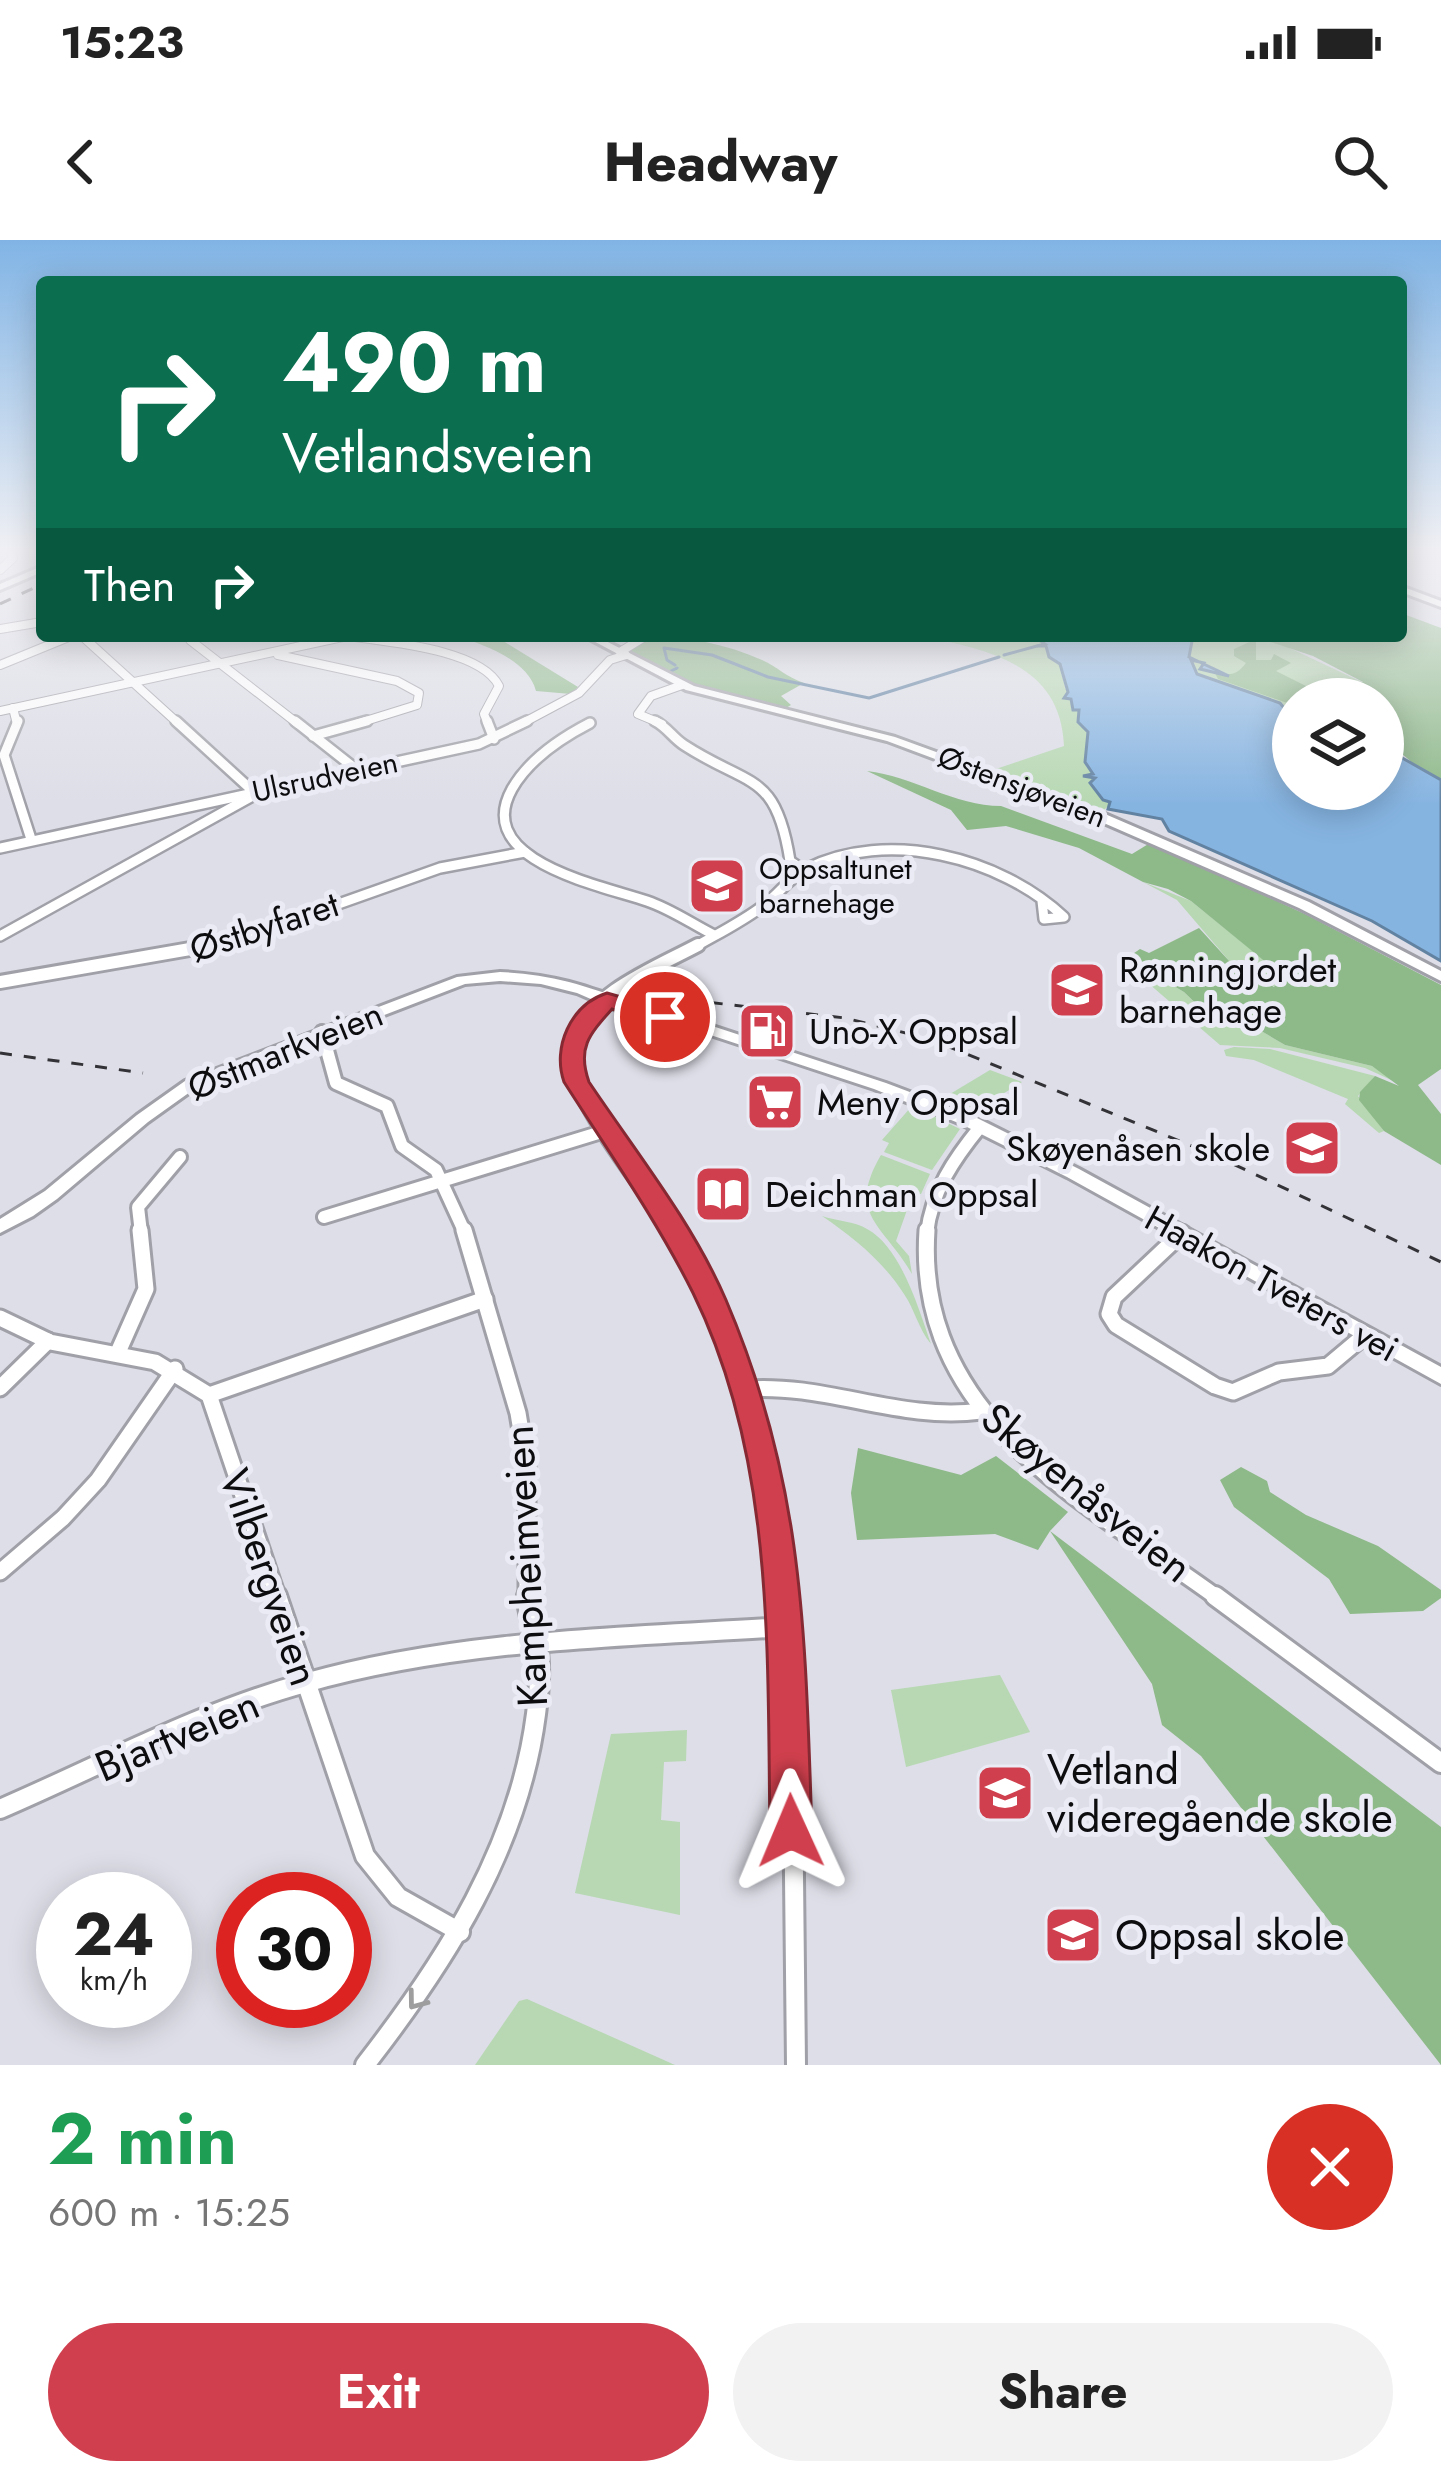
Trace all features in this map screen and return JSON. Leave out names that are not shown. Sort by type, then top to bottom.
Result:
[{"type":"street","points":[[0,665],[56,642]]},
{"type":"street","points":[[0,936],[256,791],[89,642]]},
{"type":"street","points":[[193,642],[356,770]]},
{"type":"street","points":[[0,711],[321,642]]},
{"type":"street","points":[[378,642],[455,657],[490,670],[499,683],[496,698],[484,714],[494,739]]},
{"type":"street","name":"Østensjøveien","points":[[602,642],[682,685],[891,739],[1037,792],[1273,891],[1441,976]]},
{"type":"street","name":"Ulsrudveien","points":[[0,848],[494,739],[573,698],[609,661],[638,642]]},
{"type":"street","points":[[273,653],[398,681],[419,693],[417,704],[405,711],[313,736]]},
{"type":"street","points":[[682,685],[651,696],[638,714],[766,788],[784,822],[790,861],[803,870]]},
{"type":"street","points":[[13,708],[17,722],[4,755],[31,839]]},
{"type":"street","points":[[590,723],[550,745],[505,797],[504,824],[525,852],[571,877],[647,901],[714,935]]},
{"type":"street","points":[[796,2065],[786,1627],[777,1524],[746,1389],[700,1278],[577,1082],[569,1061],[574,1037],[607,1000],[757,911],[803,870],[851,856],[933,850],[974,861],[1042,901]]},
{"type":"street","name":"Østbyfaret","points":[[0,982],[230,942],[440,868],[525,852]]},
{"type":"street","name":"Østmarkveien","points":[[0,1227],[64,1190],[176,1093],[212,1073],[462,980],[489,975],[526,976],[607,1000]]},
{"type":"street","name":"Haakon Tveters vei","points":[[607,1000],[880,1086],[980,1127],[1441,1376]]},
{"type":"street","name":"Kampheimveien","points":[[322,1032],[328,1067],[337,1083],[387,1106],[402,1146],[442,1179],[458,1210],[523,1433],[529,1513],[527,1612],[536,1642],[536,1712],[521,1783],[491,1871],[429,1983],[365,2065]]},
{"type":"street","name":"Skøyenåsveien","points":[[980,1127],[938,1183],[924,1244],[926,1282],[938,1327],[981,1411],[1079,1496],[1441,1763]]},
{"type":"street","points":[[324,1216],[608,1130]]},
{"type":"street","points":[[119,1351],[146,1289],[138,1208],[180,1157]]},
{"type":"street","points":[[1182,1233],[1114,1297],[1108,1314],[1116,1325],[1215,1386],[1233,1392],[1279,1372],[1328,1366],[1365,1335]]},
{"type":"street","points":[[0,1318],[48,1341],[151,1357],[209,1395],[484,1299]]},
{"type":"street","points":[[0,1388],[48,1341]]},
{"type":"street","points":[[0,1572],[63,1518],[98,1480],[175,1369]]},
{"type":"street","points":[[746,1389],[779,1385],[822,1389],[929,1417],[981,1411]]},
{"type":"street","name":"Vilbergveien","points":[[209,1395],[364,1856],[398,1897],[460,1932]]},
{"type":"street","name":"Bjartveien","points":[[0,1809],[306,1683],[508,1642],[786,1627]]},
{"type":"green space","points":[[1407,633],[1441,633],[1441,780],[1404,756],[1404,678],[1355,678],[1313,656],[1271,642],[1407,642]]},
{"type":"green space","points":[[473,642],[505,642],[578,687],[571,694],[536,691],[524,671]]},
{"type":"green space","points":[[638,642],[703,642],[762,660],[804,683],[781,696],[791,705],[786,708],[708,692],[627,650]]},
{"type":"green space","points":[[947,642],[1042,642],[1050,658],[1060,664],[1065,688],[1080,711],[1078,722],[1088,733],[1086,766],[1096,778],[1094,790],[1111,804],[1100,813],[993,770],[1064,746],[1060,718],[1035,679],[1017,665]]},
{"type":"green space","points":[[1192,642],[1274,642],[1353,678],[1272,678],[1272,700],[1197,674],[1188,657]]},
{"type":"green space","points":[[1256,642],[1256,660],[1271,660],[1274,654],[1291,663],[1276,671],[1290,678],[1272,678],[1272,698],[1218,679],[1215,673],[1232,674],[1246,663],[1234,656],[1234,649]]},
{"type":"green space","points":[[867,771],[967,801],[1001,806],[1132,854],[1150,843],[1305,914],[1441,985],[1441,1069],[1418,1085],[1441,1114],[1441,1165],[1384,1131],[1359,1100],[1360,1092],[1375,1076],[1399,1086],[1372,1066],[1285,1045],[1239,1018],[1208,1015],[1184,992],[1138,965],[1121,962],[1140,949],[1149,953],[1199,928],[1231,963],[1274,987],[1284,977],[1191,901],[1079,848],[1006,826],[967,830],[951,810]]},
{"type":"green space","points":[[1143,882],[1191,901],[1285,977],[1275,987],[1231,963],[1177,900]]},
{"type":"green space","points":[[1126,964],[1138,965],[1184,992],[1208,1015],[1239,1018],[1285,1045],[1372,1066],[1400,1084],[1365,1068],[1280,1048],[1220,1045]]},
{"type":"green space","points":[[1270,1049],[1375,1076],[1358,1096],[1384,1131],[1379,1133],[1345,1104],[1348,1099],[1254,1060],[1226,1056],[1224,1050]]},
{"type":"green space","points":[[990,1070],[1022,1082],[975,1111],[940,1100]]},
{"type":"green space","points":[[912,1106],[960,1129],[932,1170],[884,1152],[889,1143],[882,1140]]},
{"type":"green space","points":[[881,1155],[930,1174],[921,1194],[913,1193],[896,1241],[909,1256],[912,1274],[868,1206],[871,1175]]},
{"type":"green space","points":[[822,1216],[862,1226],[890,1250],[931,1344],[887,1271]]},
{"type":"green space","points":[[858,1448],[961,1475],[996,1456],[1068,1512],[1038,1550],[995,1534],[857,1540],[851,1493]]},
{"type":"green space","points":[[1241,1467],[1267,1481],[1270,1492],[1306,1515],[1378,1546],[1441,1590],[1441,1598],[1423,1611],[1350,1614],[1329,1579],[1234,1507],[1220,1480]]},
{"type":"green space","points":[[1050,1531],[1441,1827],[1441,2065],[1201,1756],[1162,1725],[1152,1684]]},
{"type":"green space","points":[[1000,1675],[1030,1732],[906,1767],[891,1690]]},
{"type":"green space","points":[[687,1730],[686,1761],[664,1762],[661,1820],[680,1822],[680,1915],[575,1893],[611,1734]]},
{"type":"green space","points":[[527,1999],[675,2065],[475,2065],[519,2001]]},
{"type":"water","points":[[1042,642],[1192,642],[1189,657],[1199,662],[1191,660],[1197,674],[1272,700],[1272,810],[1404,810],[1404,759],[1441,780],[1441,961],[1372,921],[1169,831],[1162,819],[1108,809],[1110,802],[1090,783],[1095,778],[1083,776],[1093,774],[1085,762],[1088,732],[1078,722],[1079,710],[1073,710],[1071,699],[1064,698],[1068,692],[1060,664],[1049,657],[1046,646],[1037,646],[1045,644]]},
{"type":"waterway","points":[[1004,655],[1037,646]]},
{"type":"waterway","points":[[675,665],[667,660],[664,648],[712,655],[768,677],[869,698],[999,657]]},
{"type":"waterway","points":[[669,672],[677,668]]},
{"type":"railway","points":[[663,997],[845,1018],[930,1039],[1214,1155],[1441,1262]]},
{"type":"railway","points":[[0,1053],[143,1073]]},
{"type":"place","name":"Oppsaltunet barnehage","points":[[717,886]]},
{"type":"place","name":"Rønningjordet barnehage","points":[[1077,990]]},
{"type":"place","name":"Uno-X Oppsal","points":[[767,1031]]},
{"type":"place","name":"Meny Oppsal","points":[[775,1102]]},
{"type":"place","name":"Skøyenåsen skole","points":[[1312,1148]]},
{"type":"place","name":"Deichman Oppsal","points":[[723,1194]]},
{"type":"place","name":"Vetland videregående skole","points":[[1005,1793]]},
{"type":"place","name":"Oppsal skole","points":[[1073,1935]]},
{"type":"route","points":[[665,1017],[607,1000],[574,1037],[569,1061],[577,1082],[672,1228],[710,1297],[756,1423],[777,1524],[785,1600],[791,1831]]}]
